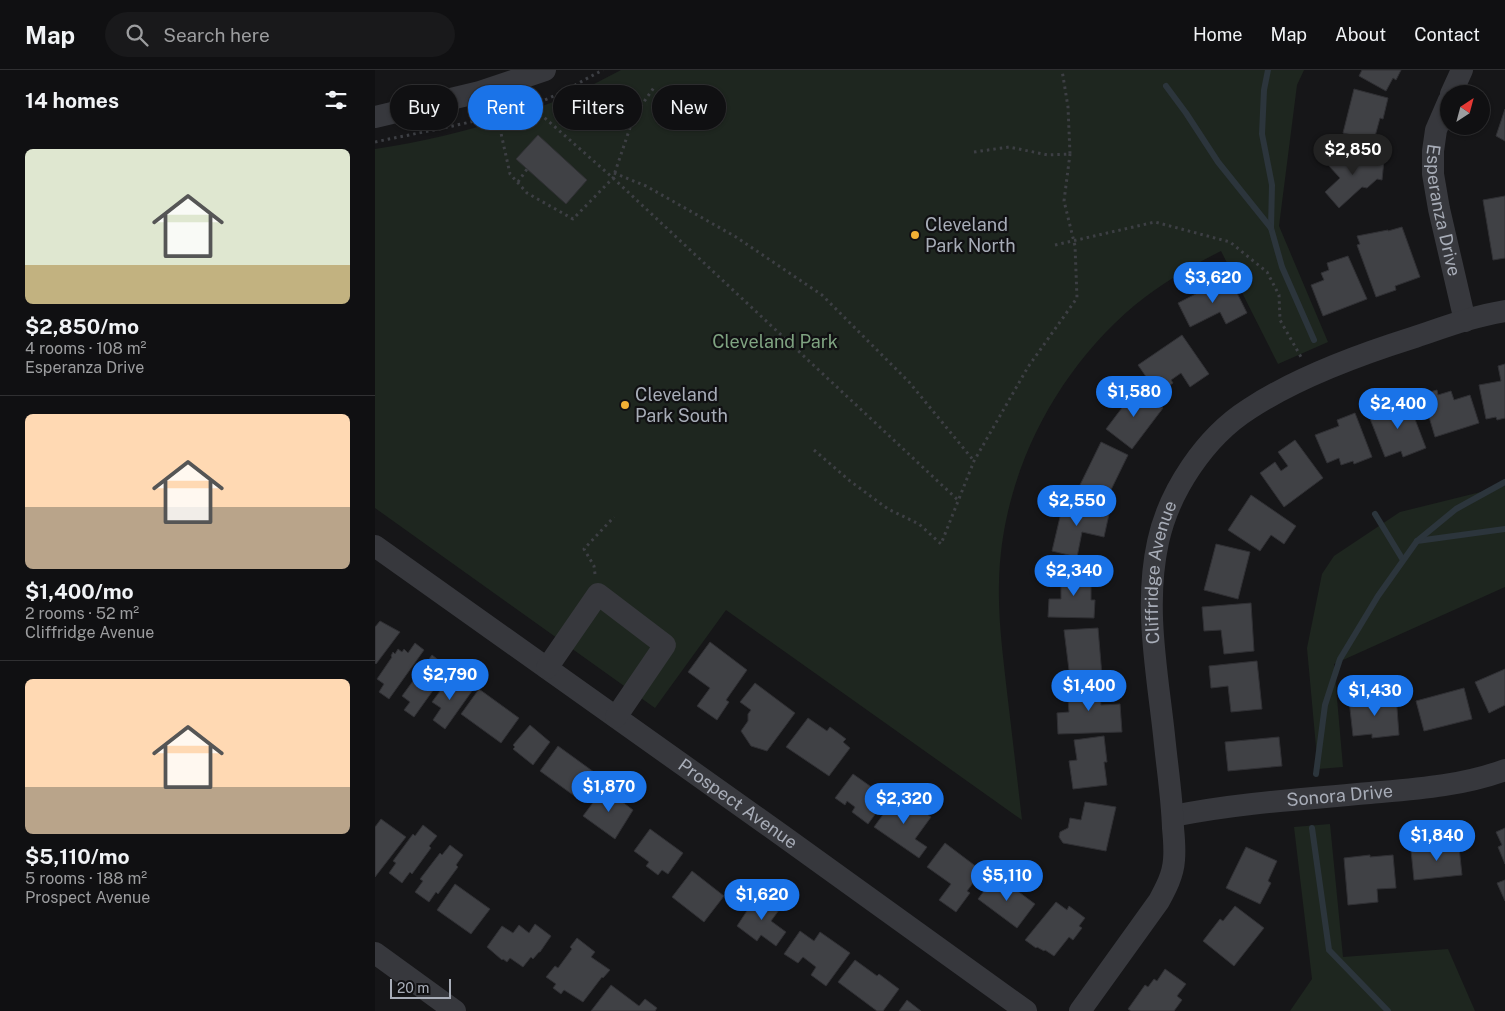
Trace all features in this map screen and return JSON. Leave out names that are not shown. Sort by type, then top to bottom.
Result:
[{"type":"street","points":[[375,117],[480,92],[545,70]]},
{"type":"street","points":[[1455,85],[1462,70]]},
{"type":"street","name":"Esperanza Drive","points":[[1440,121],[1436,130],[1433,151],[1433,174],[1439,209],[1465,321]]},
{"type":"street","name":"Cliffridge Avenue","points":[[1080,1011],[1159,902],[1167,886],[1174,862],[1173,816],[1151,607],[1153,570],[1158,541],[1166,513],[1177,491],[1196,460],[1222,431],[1248,409],[1312,376],[1361,354],[1465,321],[1505,311]]},
{"type":"street","name":"Prospect Avenue","points":[[375,546],[1026,1011]]},
{"type":"street","points":[[547,668],[599,594],[665,645],[616,717]]},
{"type":"street","name":"Sonora Drive","points":[[1173,816],[1300,799],[1412,789],[1460,782],[1505,770]]},
{"type":"street","points":[[375,954],[455,1011]]},
{"type":"path","points":[[814,450],[850,481],[888,508],[919,524],[941,544],[974,461],[1028,367],[1077,298],[1074,241],[1065,201],[1070,154],[1068,107],[1062,70]]},
{"type":"path","points":[[500,130],[510,174],[527,193],[573,219],[613,175],[634,116],[652,90]]},
{"type":"path","points":[[543,116],[613,175],[959,501]]},
{"type":"path","points":[[974,152],[1009,147],[1048,155],[1070,154]]},
{"type":"path","points":[[518,182],[527,169]]},
{"type":"path","points":[[613,175],[646,186],[736,237],[822,295],[909,382],[974,461]]},
{"type":"path","points":[[1055,245],[1155,222],[1230,242],[1267,272],[1279,295],[1280,320],[1312,376]]},
{"type":"path","points":[[599,594],[594,566],[584,548],[614,517]]},
{"type":"green space","name":"Cleveland Park","points":[[621,70],[1304,70],[1297,85],[1279,226],[1328,342],[1278,364],[1221,251],[1187,269],[1155,290],[1135,305],[1106,332],[1080,362],[1057,395],[1037,430],[1022,466],[1010,504],[1002,543],[999,597],[1002,651],[1022,820],[726,610],[655,708],[375,508],[375,149],[468,130],[543,130],[543,105],[553,102],[553,130],[642,130],[642,85],[591,85]]},
{"type":"green space","points":[[1505,486],[1505,587],[1334,664],[1343,767],[1318,769],[1307,648],[1322,574],[1334,556],[1400,512]]},
{"type":"green space","points":[[1330,824],[1343,957],[1448,949],[1475,1011],[1290,1011],[1312,979],[1294,827]]},
{"type":"building","points":[[1362,70],[1401,70],[1396,80],[1393,78],[1386,91],[1359,76]]},
{"type":"building","points":[[1354,89],[1388,98],[1383,119],[1380,118],[1374,140],[1343,133]]},
{"type":"building","points":[[1505,109],[1505,141],[1496,136]]},
{"type":"building","points":[[538,135],[587,180],[566,204],[516,159]]},
{"type":"building","points":[[1346,150],[1355,159],[1364,157],[1384,160],[1382,180],[1377,179],[1367,188],[1362,187],[1339,208],[1325,192],[1340,178],[1329,166]]},
{"type":"building","points":[[1505,196],[1505,258],[1493,260],[1483,200]]},
{"type":"building","points":[[1402,227],[1420,277],[1395,286],[1396,290],[1376,297],[1357,245],[1360,244],[1357,236]]},
{"type":"building","points":[[1348,256],[1367,299],[1323,316],[1311,285],[1324,280],[1321,273],[1329,270],[1327,263]]},
{"type":"building","points":[[1225,279],[1232,291],[1235,289],[1247,313],[1226,324],[1220,312],[1190,327],[1178,303]]},
{"type":"building","points":[[1182,335],[1209,374],[1190,387],[1181,373],[1171,380],[1173,383],[1158,394],[1138,365]]},
{"type":"building","points":[[1505,364],[1505,418],[1497,420],[1496,417],[1486,419],[1479,385],[1501,381],[1498,366]]},
{"type":"building","points":[[1137,388],[1163,408],[1132,449],[1106,429]]},
{"type":"building","points":[[1437,390],[1438,395],[1451,391],[1454,400],[1470,395],[1479,423],[1435,437],[1423,394]]},
{"type":"building","points":[[1408,401],[1426,448],[1403,457],[1401,451],[1385,457],[1369,416],[1388,407]]},
{"type":"building","points":[[1355,413],[1372,457],[1354,464],[1353,461],[1341,465],[1339,458],[1327,463],[1315,435],[1339,426],[1337,420]]},
{"type":"building","points":[[1295,440],[1323,478],[1284,507],[1260,473],[1275,462],[1281,471],[1288,466],[1278,452]]},
{"type":"building","points":[[1101,442],[1128,455],[1107,498],[1080,485]]},
{"type":"building","points":[[1251,495],[1296,526],[1284,544],[1271,535],[1260,551],[1228,530]]},
{"type":"building","points":[[1064,500],[1089,506],[1088,509],[1109,514],[1104,537],[1082,532],[1077,557],[1052,551]]},
{"type":"building","points":[[1216,544],[1250,552],[1238,599],[1204,590]]},
{"type":"building","points":[[1061,571],[1091,572],[1091,600],[1095,600],[1094,618],[1048,617],[1049,599],[1061,599]]},
{"type":"building","points":[[1251,603],[1254,651],[1224,654],[1221,630],[1204,631],[1202,607]]},
{"type":"building","points":[[380,621],[400,632],[376,664],[375,627]]},
{"type":"building","points":[[1098,628],[1102,676],[1070,678],[1064,630]]},
{"type":"building","points":[[710,642],[747,670],[726,700],[729,702],[717,720],[697,706],[710,688],[688,672]]},
{"type":"building","points":[[415,643],[424,650],[389,699],[379,692],[384,684],[377,679],[392,657],[393,652],[395,654],[398,649],[402,652],[404,649],[408,653]]},
{"type":"building","points":[[432,655],[441,662],[434,672],[438,675],[436,678],[440,680],[437,685],[438,687],[434,689],[414,717],[404,710],[410,702],[402,696]]},
{"type":"building","points":[[1257,661],[1262,709],[1231,712],[1228,686],[1211,688],[1209,666]]},
{"type":"building","points":[[1505,669],[1505,705],[1489,713],[1475,682]]},
{"type":"building","points":[[451,676],[472,691],[445,729],[433,720],[441,708],[432,702]]},
{"type":"building","points":[[1098,682],[1101,705],[1120,704],[1122,732],[1058,734],[1057,713],[1069,712],[1067,685]]},
{"type":"building","points":[[755,683],[795,713],[767,751],[751,746],[741,731],[748,721],[748,714],[751,710],[740,702]]},
{"type":"building","points":[[1464,688],[1472,719],[1424,731],[1416,701]]},
{"type":"building","points":[[479,689],[519,718],[501,743],[461,714]]},
{"type":"building","points":[[1396,695],[1399,735],[1372,738],[1372,734],[1353,736],[1349,700]]},
{"type":"building","points":[[808,718],[827,731],[830,727],[846,739],[843,742],[850,748],[829,776],[786,747]]},
{"type":"building","points":[[530,725],[550,742],[533,765],[513,749],[515,747],[513,745]]},
{"type":"building","points":[[1104,736],[1107,762],[1104,762],[1107,785],[1073,789],[1069,761],[1077,760],[1074,740]]},
{"type":"building","points":[[1279,737],[1282,766],[1228,771],[1225,742]]},
{"type":"building","points":[[558,746],[598,775],[580,800],[540,771]]},
{"type":"building","points":[[853,774],[887,798],[868,824],[852,812],[855,807],[847,801],[845,805],[835,798]]},
{"type":"building","points":[[604,788],[633,810],[615,839],[583,816]]},
{"type":"building","points":[[898,794],[931,817],[915,839],[927,847],[919,858],[874,827]]},
{"type":"building","points":[[1085,802],[1116,807],[1106,851],[1063,843],[1059,837],[1060,832],[1068,828],[1070,818],[1081,820]]},
{"type":"building","points":[[381,819],[406,837],[375,877],[375,827]]},
{"type":"building","points":[[423,825],[437,836],[429,846],[431,848],[412,874],[410,872],[402,883],[389,873],[396,863],[393,861],[413,834],[415,836]]},
{"type":"building","points":[[1505,828],[1505,864],[1498,847],[1502,845],[1496,832]]},
{"type":"building","points":[[650,829],[683,853],[668,874],[662,870],[658,875],[646,866],[649,862],[634,851]]},
{"type":"building","points":[[945,843],[982,871],[967,891],[970,893],[956,912],[939,900],[951,884],[927,867]]},
{"type":"building","points":[[1461,843],[1462,847],[1459,847],[1462,875],[1414,880],[1411,850]]},
{"type":"building","points":[[450,845],[463,855],[456,865],[458,867],[438,894],[436,892],[429,902],[415,892],[423,881],[420,879],[440,853],[442,855]]},
{"type":"building","points":[[1246,847],[1277,861],[1268,881],[1271,883],[1260,904],[1226,888]]},
{"type":"building","points":[[1370,855],[1370,857],[1393,855],[1396,888],[1377,889],[1378,902],[1348,905],[1344,858]]},
{"type":"building","points":[[692,871],[724,896],[704,922],[672,897]]},
{"type":"building","points":[[996,875],[1035,904],[1017,928],[978,899]]},
{"type":"building","points":[[1505,880],[1505,901],[1497,883]]},
{"type":"building","points":[[455,884],[490,909],[471,934],[437,910]]},
{"type":"building","points":[[760,891],[779,910],[771,921],[786,932],[776,946],[761,935],[757,941],[737,926]]},
{"type":"building","points":[[1056,902],[1067,910],[1069,906],[1085,918],[1079,926],[1082,928],[1073,940],[1069,937],[1054,956],[1045,950],[1036,948],[1025,940]]},
{"type":"building","points":[[1235,906],[1264,928],[1234,966],[1203,941],[1220,919],[1223,921]]},
{"type":"building","points":[[535,924],[551,936],[540,952],[533,959],[531,957],[523,967],[510,958],[507,962],[502,960],[487,947],[502,926],[513,933],[519,925],[529,933]]},
{"type":"building","points":[[800,931],[814,941],[820,932],[850,953],[826,986],[811,975],[816,967],[803,957],[798,963],[784,954]]},
{"type":"building","points":[[577,938],[595,952],[591,957],[610,970],[602,977],[583,1002],[564,990],[561,994],[553,988],[556,984],[546,977],[555,966],[558,968],[572,949],[570,947]]},
{"type":"building","points":[[855,960],[877,976],[879,974],[899,989],[883,1011],[877,1011],[838,982]]},
{"type":"building","points":[[1165,969],[1186,984],[1177,996],[1182,1000],[1174,1011],[1131,1011],[1128,1009],[1145,985],[1148,987],[1154,979],[1157,981]]},
{"type":"building","points":[[611,985],[639,1006],[645,999],[657,1008],[655,1011],[591,1011]]},
{"type":"building","points":[[907,1000],[921,1011],[899,1011]]},
{"type":"waterway","points":[[1268,70],[1264,90],[1262,134],[1272,185],[1271,228],[1282,267],[1314,340]]},
{"type":"waterway","points":[[1166,86],[1218,162],[1271,228]]},
{"type":"waterway","points":[[1316,774],[1325,705],[1340,659],[1378,596],[1417,541],[1456,509],[1505,482]]},
{"type":"waterway","points":[[1375,514],[1403,560]]},
{"type":"waterway","points":[[1417,541],[1505,529]]},
{"type":"waterway","points":[[1312,828],[1329,950],[1388,1011]]},
{"type":"place","name":"Cleveland Park North","points":[[915,235]]},
{"type":"place","name":"Cleveland Park South","points":[[625,405]]}]
